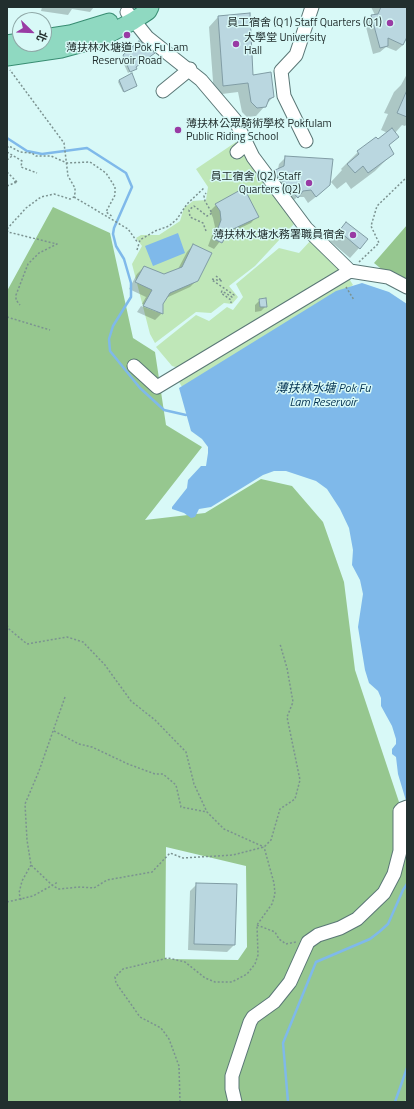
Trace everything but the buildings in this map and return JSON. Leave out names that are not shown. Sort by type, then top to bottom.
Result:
[{"type":"main road","points":[[52,36],[91,29],[132,13],[148,11],[150,7]]},
{"type":"main road","points":[[7,57],[78,45],[107,35],[132,13]]},
{"type":"street","points":[[306,141],[284,96],[281,70],[296,54],[312,7]]},
{"type":"street","points":[[132,13],[147,37],[201,80],[235,120],[242,148],[253,157],[306,228],[345,273]]},
{"type":"street","points":[[163,91],[190,70]]},
{"type":"street","points":[[134,366],[157,387],[345,273],[388,277],[407,287]]},
{"type":"street","points":[[235,1102],[232,1090],[232,1076],[247,1027],[253,1017],[274,1002],[290,982],[306,945],[318,935],[340,928],[357,919],[384,893],[394,874],[398,862],[400,851],[400,811],[406,807]]},
{"type":"path","points":[[7,67],[64,146],[68,176],[75,188],[74,197]]},
{"type":"path","points":[[7,148],[9,146],[20,152],[32,153],[36,156],[51,156],[67,162],[90,162],[110,177],[115,187],[115,195],[106,212],[113,217]]},
{"type":"path","points":[[7,152],[22,161],[21,167],[37,173]]},
{"type":"path","points":[[7,160],[12,155]]},
{"type":"path","points":[[7,172],[16,182],[7,186]]},
{"type":"path","points":[[354,300],[345,273],[379,243],[371,226],[377,206],[407,177]]},
{"type":"path","points":[[136,250],[138,243],[151,233],[173,223],[187,204],[204,188]]},
{"type":"path","points":[[206,192],[204,196],[205,201],[212,214],[207,216],[194,206],[189,210],[190,217],[203,223],[206,231]]},
{"type":"path","points":[[20,305],[16,300],[16,295],[31,260],[38,253],[56,244],[8,232],[7,229],[26,208],[41,197],[54,194],[70,198],[74,197],[128,229],[138,243]]},
{"type":"path","points":[[216,276],[222,281],[212,278],[212,280],[234,295],[232,297],[222,291],[221,293],[232,300],[231,303]]},
{"type":"path","points":[[7,317],[50,330]]},
{"type":"path","points":[[7,624],[9,629],[28,644],[67,637],[83,642],[105,665],[131,701],[155,720],[186,752],[194,784],[207,812],[224,829],[264,847]]},
{"type":"path","points":[[65,696],[54,731],[25,804],[27,840],[32,865],[53,886],[59,889],[80,887],[96,888],[107,880],[152,872],[170,853],[183,858],[233,855],[264,847],[271,840],[280,809],[295,799],[300,780],[287,717],[293,702],[287,668],[280,644]]},
{"type":"path","points":[[54,731],[79,744],[92,747],[128,764],[155,774],[163,774],[176,785],[181,807],[207,812]]},
{"type":"path","points":[[180,1102],[179,1066],[169,1038],[161,1028],[146,1021],[138,1014],[116,983],[116,974],[128,967],[171,958],[185,962],[212,981],[224,983],[236,980],[250,971],[256,960],[257,925],[272,904],[275,891],[264,847]]},
{"type":"path","points":[[21,900],[19,893],[22,882],[32,865]]},
{"type":"path","points":[[7,902],[33,896],[58,882]]},
{"type":"path","points":[[257,925],[275,932],[279,939],[286,944],[299,940],[298,946],[306,945]]},
{"type":"green space","points":[[236,142],[294,224],[255,266],[229,286],[238,297],[232,304],[224,303],[211,313],[196,312],[155,343],[150,334],[132,264],[142,246],[136,238],[141,235],[159,235],[180,221],[184,208],[193,201],[206,200],[208,187],[196,169]]},
{"type":"green space","points":[[53,207],[110,233],[133,338],[155,352],[166,425],[202,447],[145,520],[205,513],[261,479],[292,486],[323,522],[344,582],[355,670],[407,826],[407,1098],[405,1102],[7,1102],[7,291]],"holes":[[[166,847],[246,866],[247,947],[238,960],[165,959]]]},
{"type":"green space","points":[[407,225],[407,290],[374,263]]},
{"type":"green space","points":[[312,239],[341,270],[328,276],[179,368],[172,366],[156,347],[196,315],[209,321],[227,307],[233,310],[243,297],[236,284],[279,248],[299,253]]},
{"type":"green space","points":[[348,277],[353,285],[184,390],[179,382]]},
{"type":"water","points":[[178,233],[185,253],[153,266],[145,246]]},
{"type":"water","name":"薄扶林水塘 Pok Fu Lam Reservoir","points":[[362,283],[389,292],[407,304],[407,804],[398,774],[396,757],[392,754],[392,749],[396,744],[396,739],[392,726],[381,706],[381,698],[378,691],[369,683],[365,670],[358,627],[363,594],[360,580],[352,565],[353,550],[349,528],[340,509],[327,489],[316,481],[286,471],[274,471],[263,475],[211,507],[199,509],[195,517],[191,518],[184,513],[172,509],[187,488],[188,480],[201,466],[206,466],[208,453],[208,447],[202,439],[191,431],[179,388],[336,291]]},
{"type":"waterway","points":[[7,138],[27,151],[42,154],[87,148],[126,173],[132,187],[114,228],[113,234],[116,246],[124,259],[131,283],[131,297],[113,326],[109,339],[110,351],[140,388],[164,410],[186,415]]},
{"type":"waterway","points":[[288,1102],[283,1043],[316,962],[370,939],[379,932],[388,924],[407,884]]},
{"type":"waterway","points":[[395,1102],[407,1068]]},
{"type":"place","name":"員工宿舍 (Q1) Staff Quarters (Q1)","points":[[390,23]]},
{"type":"place","name":"薄扶林水塘道 Pok Fu Lam Reservoir Road","points":[[127,35]]},
{"type":"place","name":"大學堂 University Hall","points":[[236,44]]},
{"type":"place","name":"薄扶林公眾騎術學校 Pokfulam Public Riding School","points":[[178,130]]},
{"type":"place","name":"員工宿舍 (Q2) Staff Quarters (Q2)","points":[[309,183]]},
{"type":"place","name":"薄扶林水塘水務署職員宿舍","points":[[353,235]]}]
